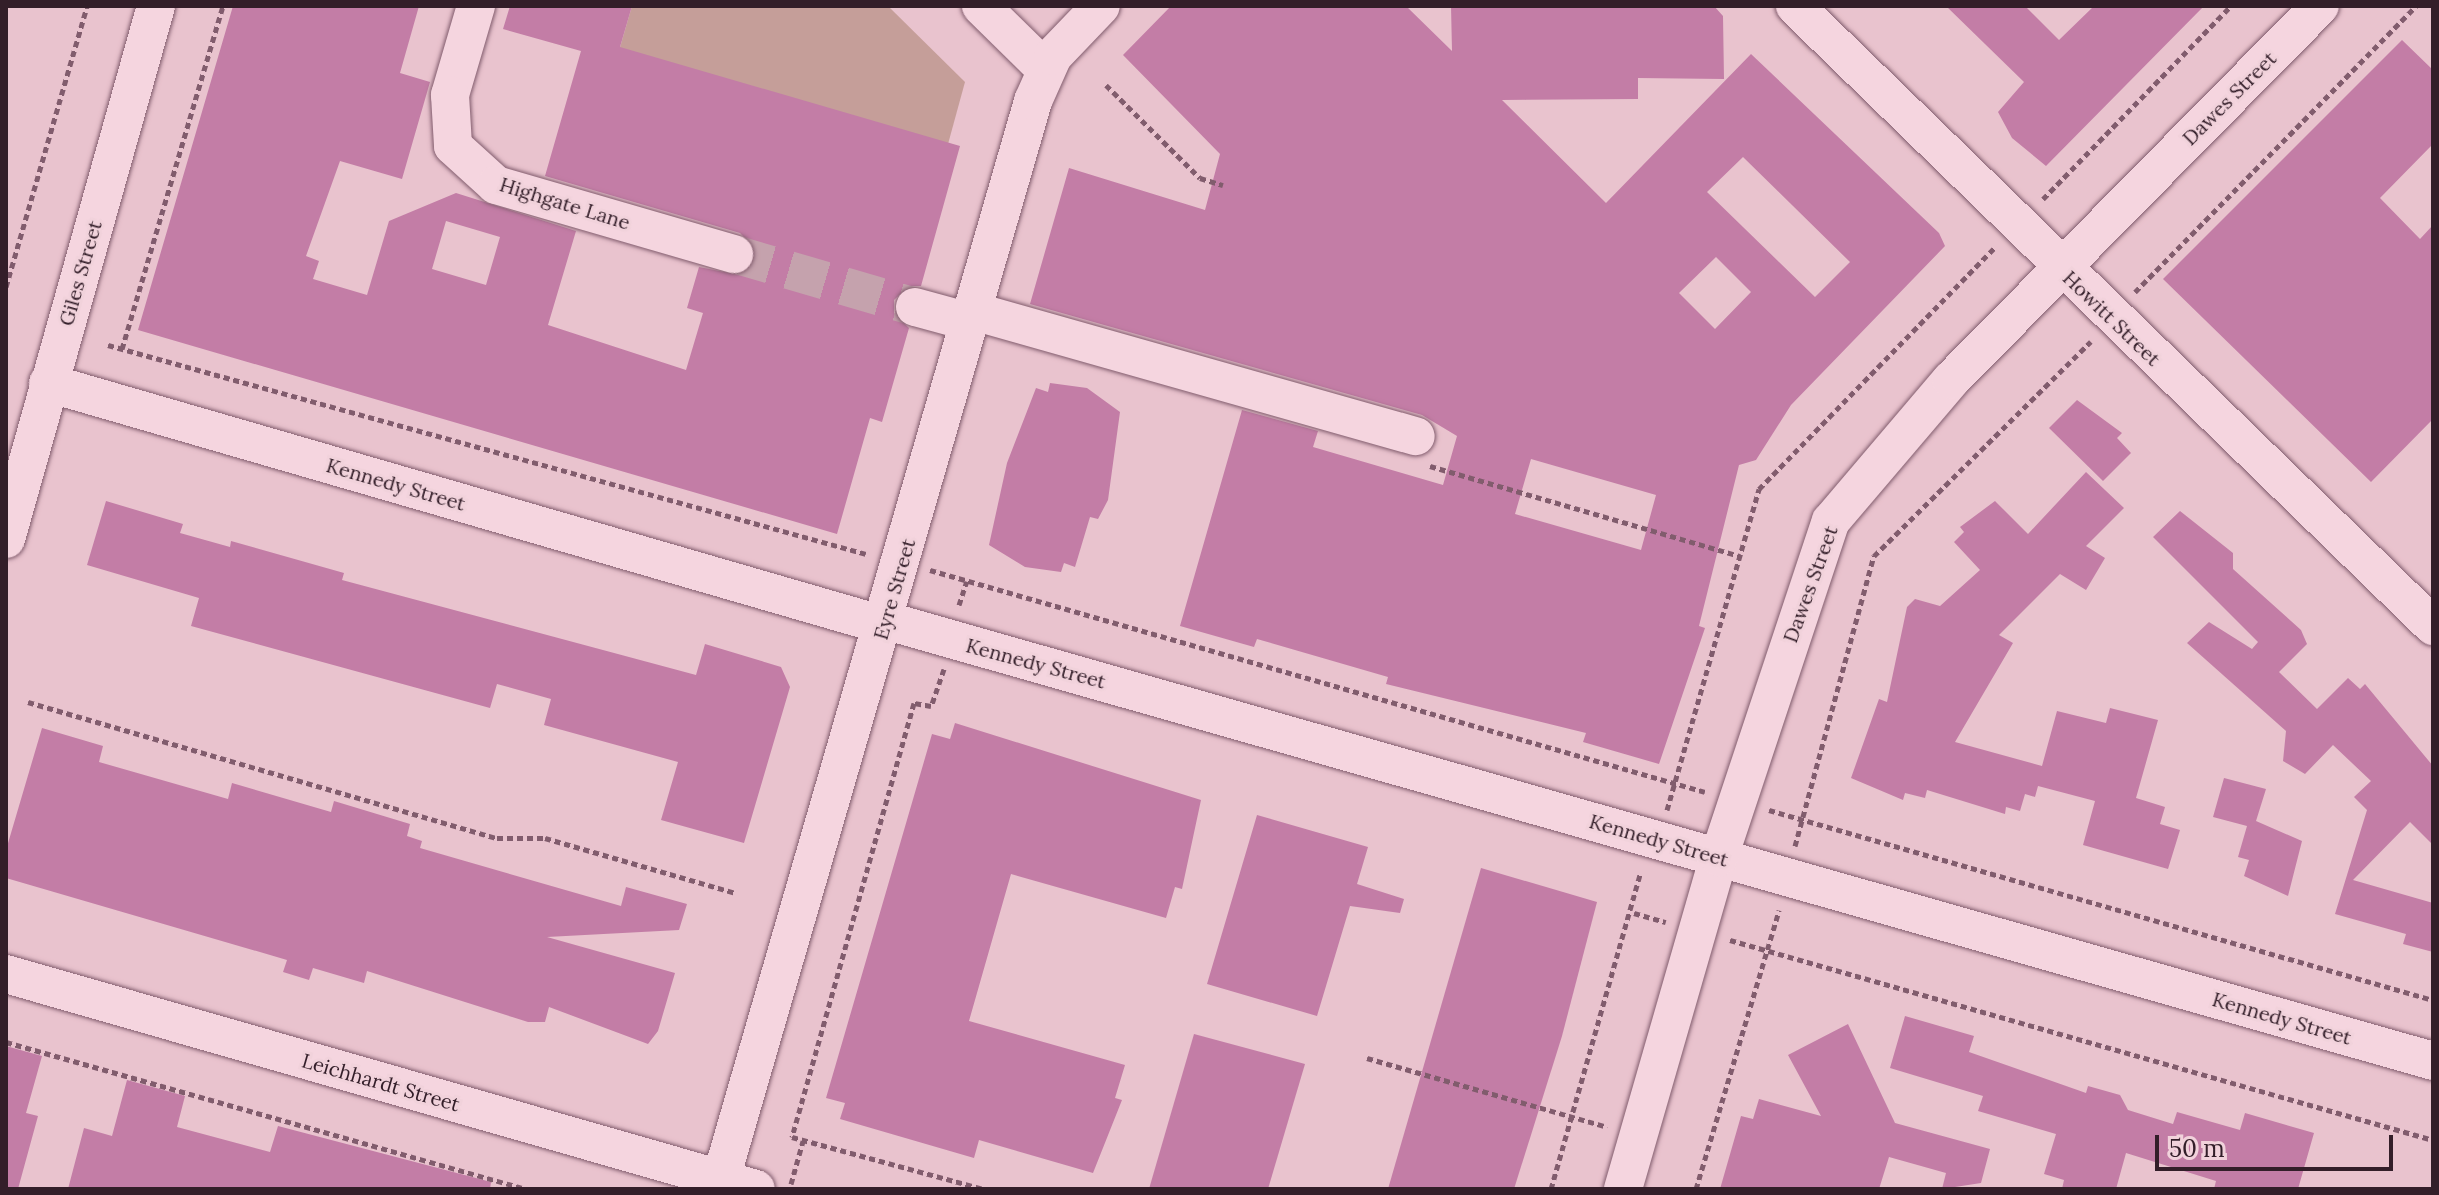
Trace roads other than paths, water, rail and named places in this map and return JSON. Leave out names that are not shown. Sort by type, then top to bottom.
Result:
[{"type":"street","name":"Giles Street","points":[[6,539],[156,6]]},
{"type":"street","name":"Highgate Lane","points":[[476,6],[450,95],[453,146],[496,185],[734,254]]},
{"type":"street","points":[[981,6],[1045,69]]},
{"type":"street","name":"Eyre Street","points":[[732,1186],[884,622],[1045,69],[1101,6]]},
{"type":"street","name":"Howitt Street","points":[[1795,6],[2113,320],[2433,626]]},
{"type":"street","name":"Dawes Street","points":[[1623,1189],[1719,857],[1831,521],[1931,402],[2320,6]]},
{"type":"street","points":[[915,307],[971,316],[1416,436]]},
{"type":"street","name":"Kennedy Street","points":[[48,383],[2433,1061]]},
{"type":"street","name":"Leichhardt Street","points":[[6,974],[732,1186]]},
{"type":"tunnel","points":[[734,254],[915,307]]}]
